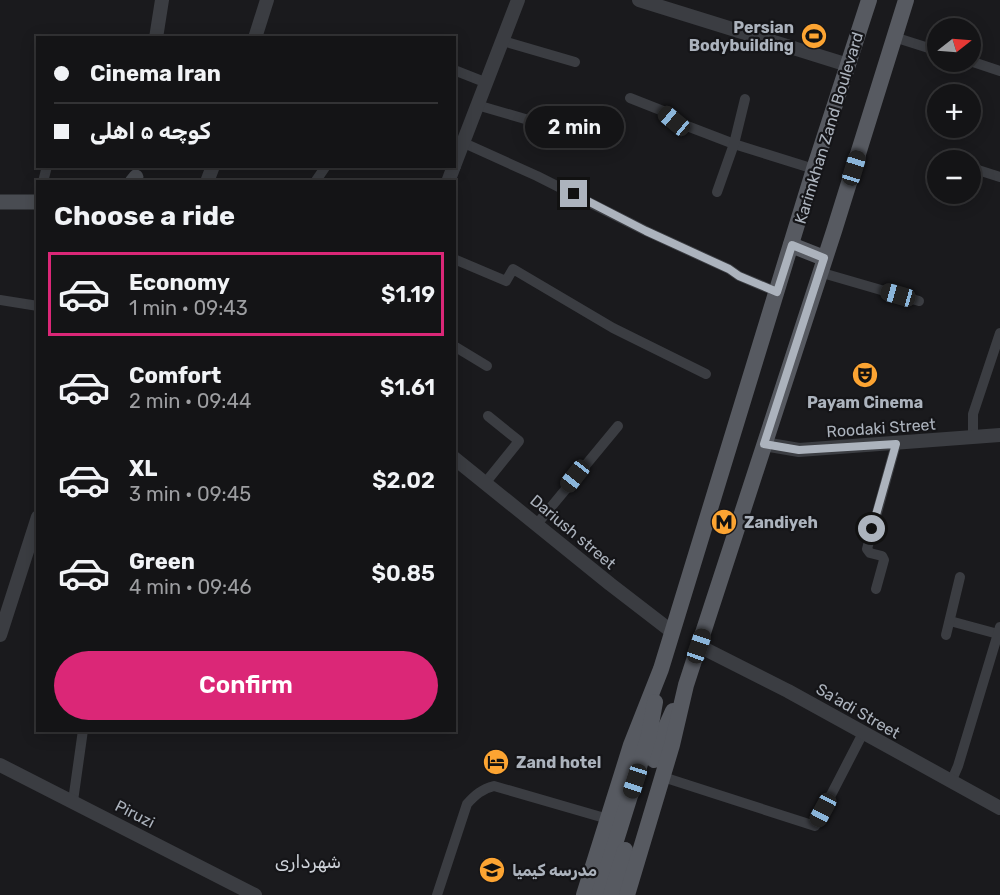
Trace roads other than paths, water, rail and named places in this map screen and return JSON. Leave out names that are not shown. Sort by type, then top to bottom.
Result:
[{"type":"main road","name":"Karimkhan Zand Boulevard","points":[[599,895],[649,735],[661,669],[671,631],[814,169],[869,0]]},
{"type":"main road","points":[[627,895],[663,777],[686,685],[906,0]]},
{"type":"main road","points":[[0,202],[36,202]]},
{"type":"main road","points":[[792,245],[822,265]]},
{"type":"main road","name":"Karimkhan Zand Boulevard","points":[[584,895],[631,745],[661,669]]},
{"type":"main road","points":[[611,895],[660,740],[686,685]]},
{"type":"street","points":[[156,36],[162,0]]},
{"type":"street","points":[[456,163],[518,0]]},
{"type":"street","points":[[639,0],[848,65]]},
{"type":"street","points":[[256,36],[266,3]]},
{"type":"street","points":[[894,37],[927,48]]},
{"type":"street","points":[[503,41],[575,62]]},
{"type":"street","points":[[981,65],[1000,71]]},
{"type":"street","points":[[456,71],[487,83]]},
{"type":"street","points":[[630,98],[663,111],[674,121],[734,144],[814,169]]},
{"type":"street","points":[[717,192],[734,144],[745,99]]},
{"type":"street","points":[[477,105],[556,128]]},
{"type":"street","points":[[464,143],[537,176],[739,276],[777,292]]},
{"type":"street","points":[[981,171],[1000,177]]},
{"type":"street","points":[[456,260],[506,281],[513,268],[613,328],[706,374]]},
{"type":"street","points":[[822,265],[919,301]]},
{"type":"street","points":[[0,300],[36,306]]},
{"type":"street","points":[[973,437],[973,414],[1000,333]]},
{"type":"street","points":[[456,347],[487,366]]},
{"type":"street","points":[[486,482],[519,441],[488,416]]},
{"type":"street","points":[[537,524],[618,426]]},
{"type":"street","name":"Roodaki Street","points":[[764,444],[799,450],[1000,435]]},
{"type":"street","points":[[876,589],[884,560],[882,556],[870,553],[867,549],[896,444]]},
{"type":"street","name":"Dariush street","points":[[456,460],[671,631]]},
{"type":"street","points":[[0,635],[33,544],[36,528]]},
{"type":"street","points":[[946,635],[960,577]]},
{"type":"street","points":[[950,621],[999,630],[958,766],[951,782]]},
{"type":"street","name":"Sa'adi Street","points":[[699,646],[788,690],[1000,808]]},
{"type":"street","points":[[73,801],[83,732]]},
{"type":"street","points":[[663,777],[815,826],[862,733]]},
{"type":"street","name":"Piruzi","points":[[0,765],[255,895]]},
{"type":"street","points":[[437,895],[467,804],[475,795],[487,788],[494,786],[608,819]]},
{"type":"place","name":"Persian Bodybuilding","points":[[814,36]]},
{"type":"place","name":"Payam Cinema","points":[[865,375]]},
{"type":"place","name":"Zandiyeh","points":[[724,522]]},
{"type":"place","name":"Zand hotel","points":[[496,762]]},
{"type":"place","name":"مدرسه کیمیا","points":[[492,870]]},
{"type":"district","name":"شهرداری","points":[[308,862]]}]
